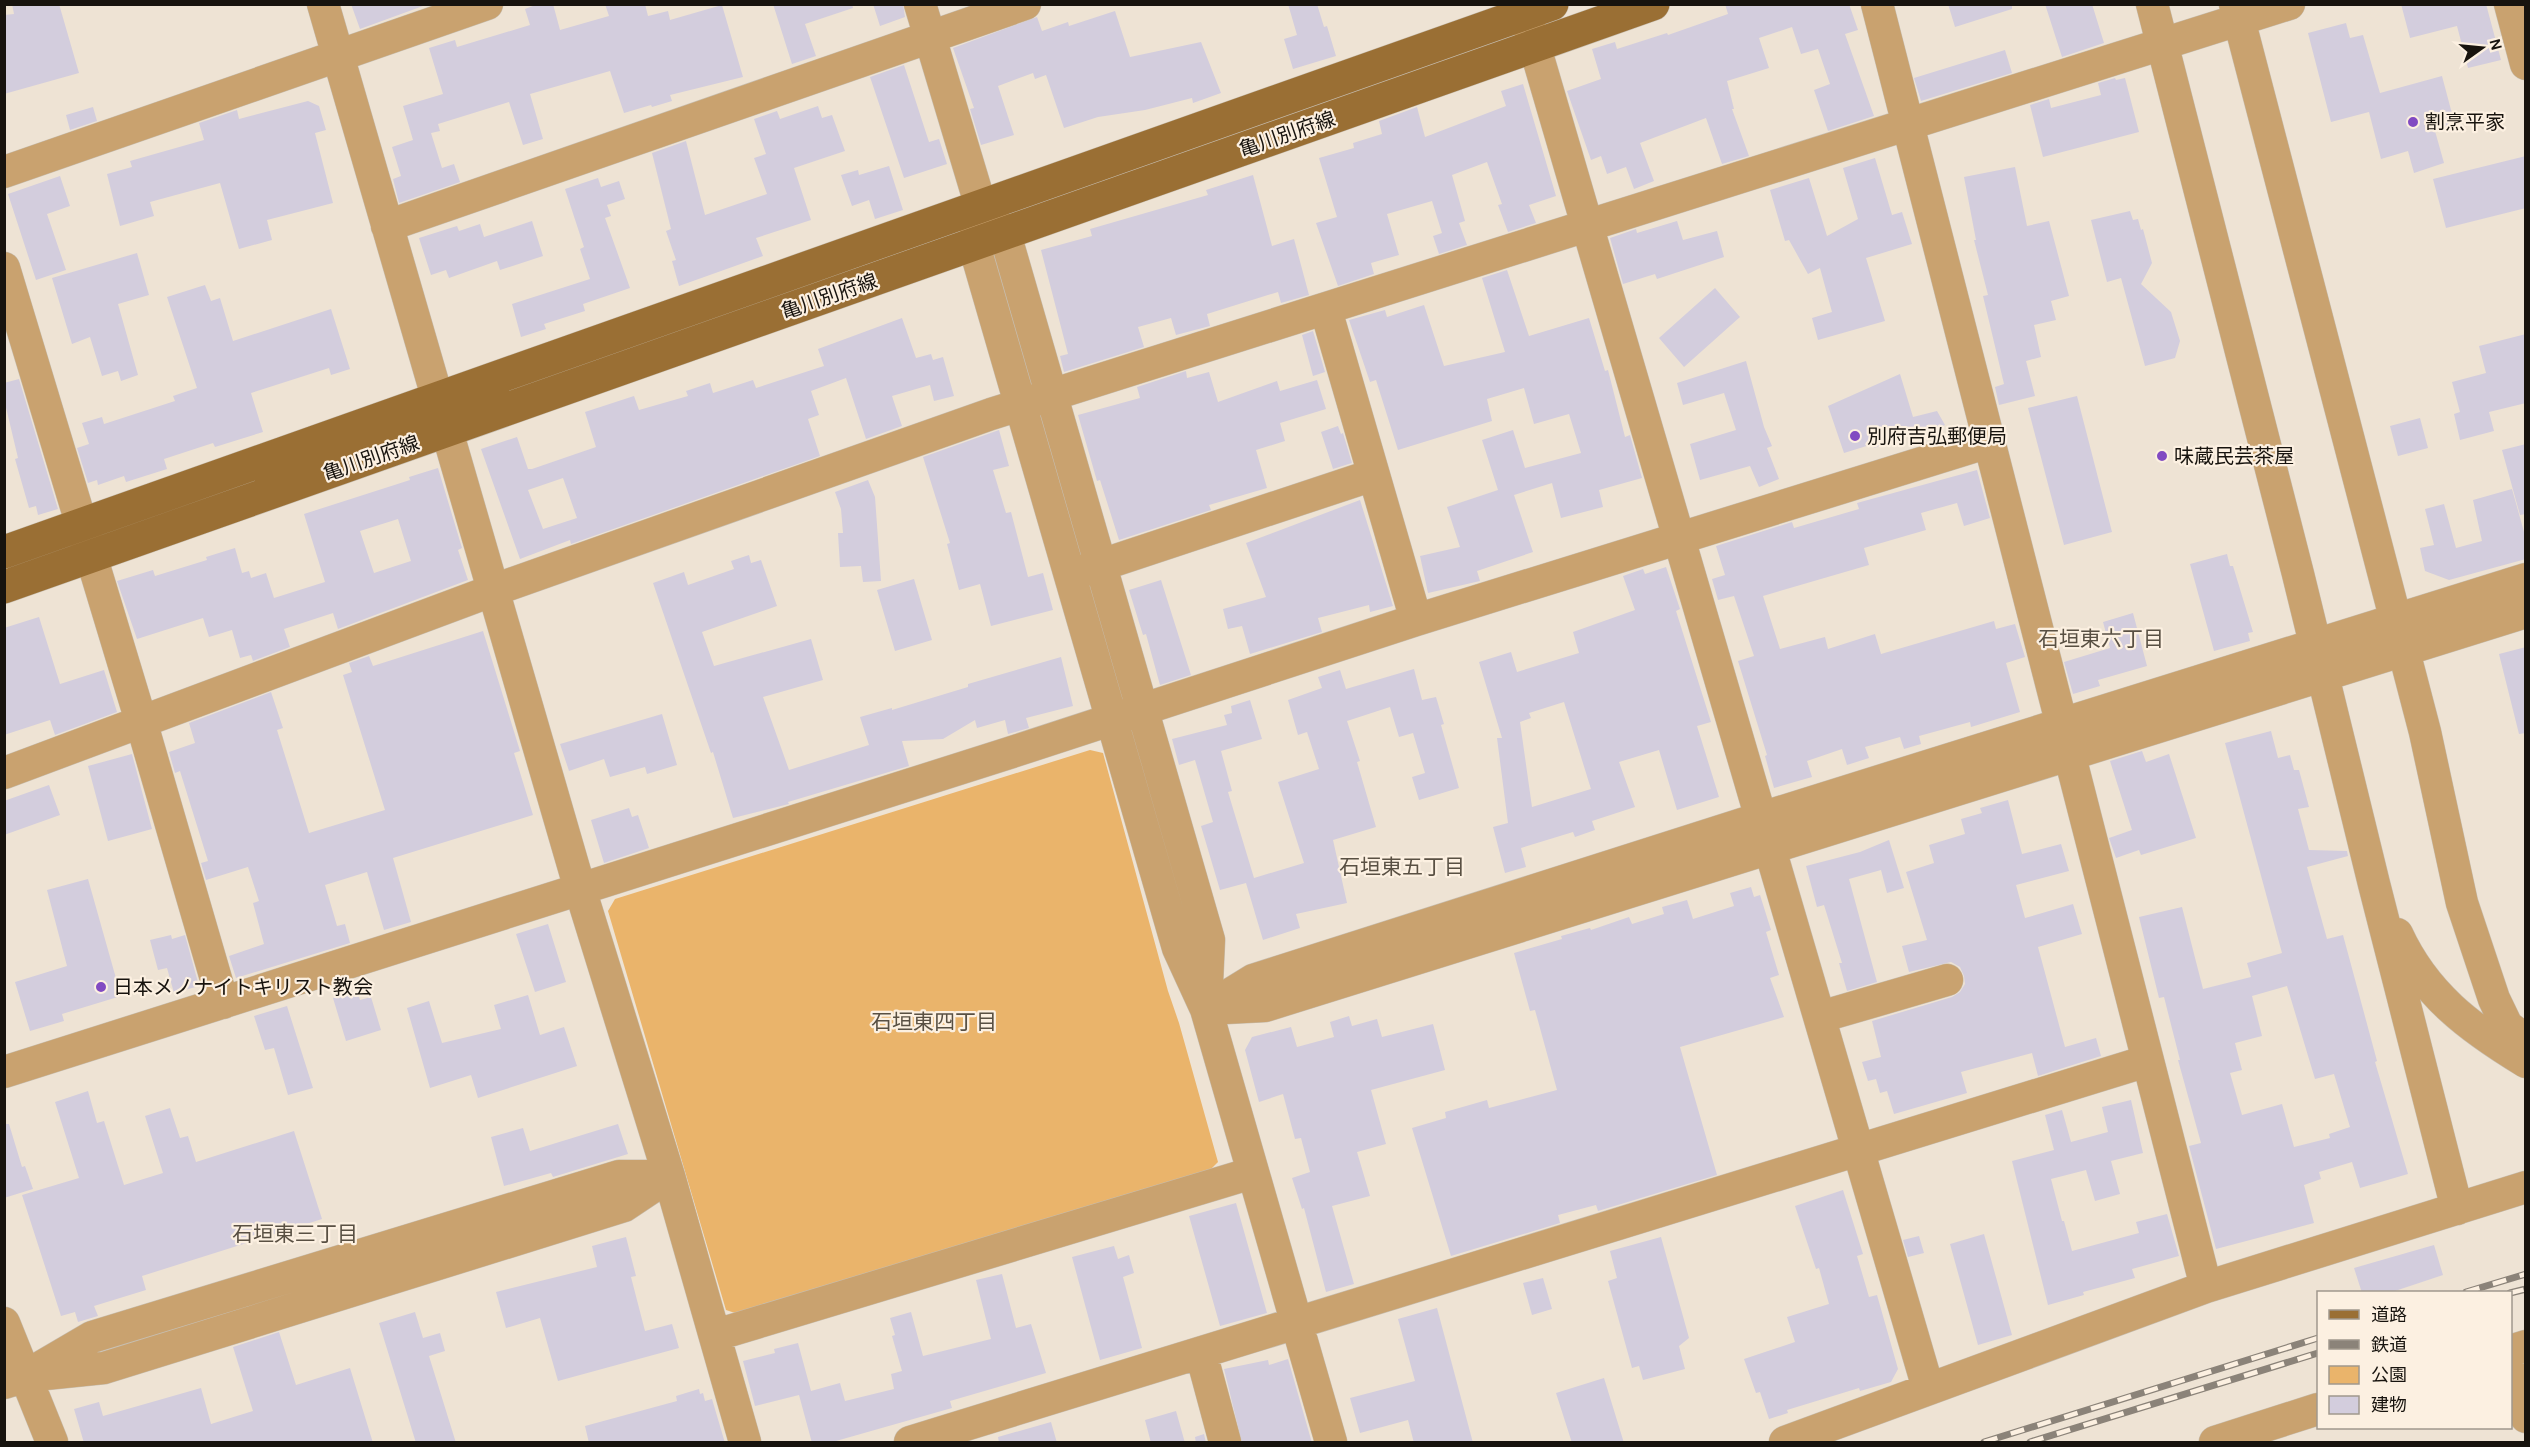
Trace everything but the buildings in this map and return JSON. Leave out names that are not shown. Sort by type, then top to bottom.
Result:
[{"type":"main road","name":"亀川別府線","points":[[4,587],[1653,4]]},
{"type":"main road","name":"亀川別府線","points":[[4,552],[981,207],[1533,8]]},
{"type":"street","points":[[323,4],[580,889],[669,1176],[746,1443]]},
{"type":"street","points":[[4,172],[487,4]]},
{"type":"street","points":[[920,4],[981,207],[1005,234],[1209,940],[1206,1009]]},
{"type":"street","points":[[387,226],[1025,4]]},
{"type":"street","points":[[1877,4],[2206,1287]]},
{"type":"street","points":[[2152,4],[2324,676],[2374,884],[2457,1209]]},
{"type":"street","points":[[4,773],[494,590],[1020,405],[2162,45],[2237,12],[2289,4]]},
{"type":"street","points":[[2511,4],[2526,64]]},
{"type":"street","points":[[1533,8],[1535,46],[1928,1388]]},
{"type":"street","points":[[2237,12],[2425,732],[2462,903],[2494,999],[2507,1026],[2526,1040]]},
{"type":"street","points":[[981,207],[974,245],[1178,948],[1206,1009],[1252,1173],[1350,1443]]},
{"type":"street","points":[[4,268],[92,556],[223,1003]]},
{"type":"street","points":[[1326,310],[1416,620]]},
{"type":"street","points":[[4,1072],[1112,720],[1416,620],[1989,442]]},
{"type":"street","points":[[1070,576],[1373,475]]},
{"type":"street","points":[[1206,1009],[1253,980],[1761,818],[2526,579]]},
{"type":"street","points":[[1206,1009],[1265,1006],[2069,757],[2526,612]]},
{"type":"street","points":[[2374,884],[2408,957],[2449,1009],[2526,1062]]},
{"type":"street","points":[[1820,1017],[1947,980]]},
{"type":"street","points":[[910,1443],[2147,1061]]},
{"type":"street","points":[[716,1335],[1252,1173]]},
{"type":"street","points":[[15,1380],[104,1368],[624,1206],[669,1176]]},
{"type":"street","points":[[1785,1443],[1928,1388],[2206,1287],[2526,1187]]},
{"type":"street","points":[[1304,1321],[1331,1443]]},
{"type":"street","points":[[4,1323],[15,1380],[51,1443]]},
{"type":"street","points":[[1201,1353],[1225,1443]]},
{"type":"street","points":[[2512,1372],[2526,1417]]},
{"type":"street","points":[[2215,1443],[2317,1410]]},
{"type":"green space","points":[[1090,750],[1103,753],[1168,991],[1218,1162],[1210,1170],[735,1313],[726,1310],[608,911],[615,899]]},
{"type":"railway","points":[[2469,1291],[2526,1274]]},
{"type":"railway","points":[[2512,1292],[2526,1289]]},
{"type":"railway","points":[[1984,1442],[2317,1338]]},
{"type":"railway","points":[[2030,1442],[2317,1353]]},
{"type":"place","name":"割烹平家","points":[[2413,122]]},
{"type":"place","name":"別府吉弘郵便局","points":[[1855,436]]},
{"type":"place","name":"味蔵民芸茶屋","points":[[2162,456]]},
{"type":"place","name":"日本メノナイトキリスト教会","points":[[101,987]]},
{"type":"district","name":"石垣東六丁目","points":[[2101,639]]},
{"type":"district","name":"石垣東五丁目","points":[[1402,867]]},
{"type":"district","name":"石垣東四丁目","points":[[934,1022]]},
{"type":"district","name":"石垣東三丁目","points":[[295,1234]]}]
